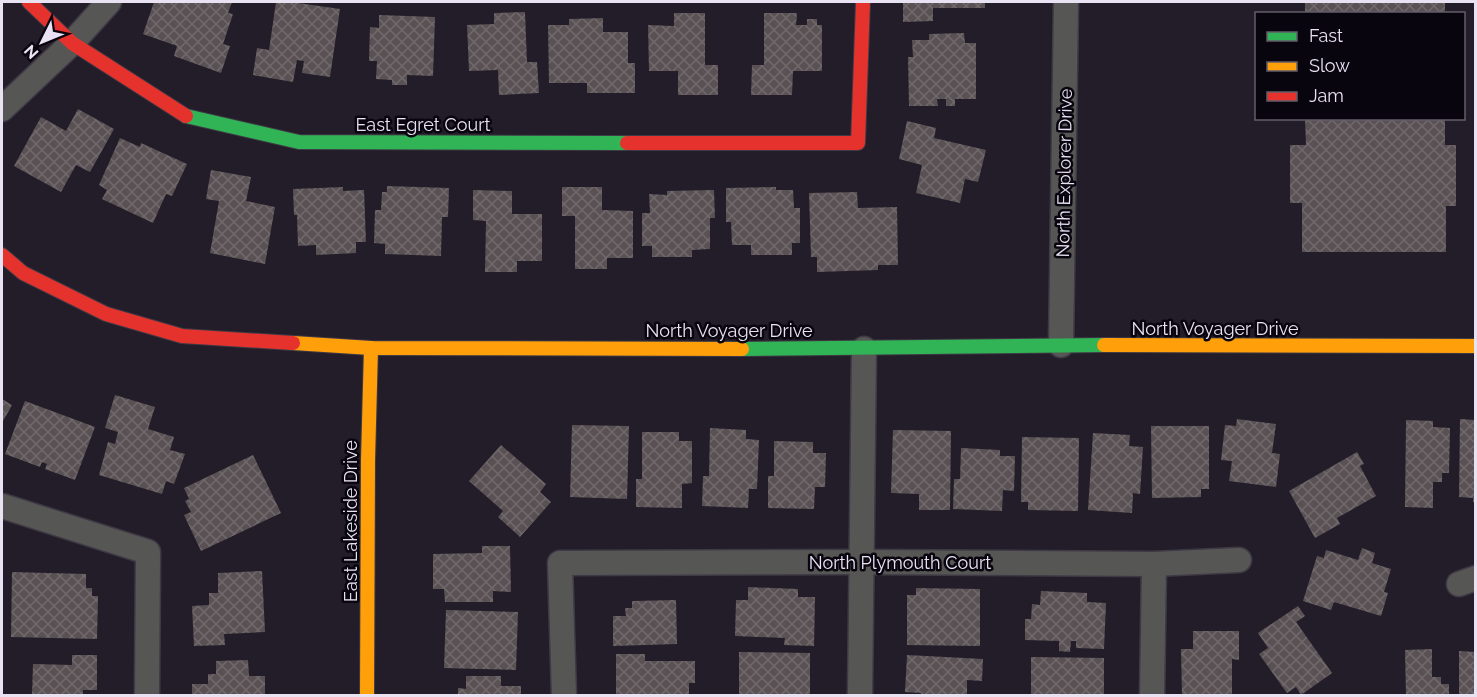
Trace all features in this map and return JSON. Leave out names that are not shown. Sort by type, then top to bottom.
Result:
[{"type":"street","name":"East Egret Court","points":[[29,2],[72,43],[186,116],[299,142],[858,143],[863,2]]},
{"type":"street","points":[[2,110],[72,43],[109,2]]},
{"type":"street","name":"North Explorer Drive","points":[[1061,345],[1066,2]]},
{"type":"street","name":"North Voyager Drive","points":[[2,255],[22,273],[105,314],[182,336],[371,348],[864,349],[1061,345],[1476,346]]},
{"type":"street","name":"East Lakeside Drive","points":[[367,696],[371,348]]},
{"type":"street","points":[[860,696],[864,349]]},
{"type":"street","points":[[2,506],[148,552],[147,696]]},
{"type":"street","name":"North Plymouth Court","points":[[564,696],[560,563],[1154,564],[1239,560]]},
{"type":"street","points":[[1152,696],[1154,564]]},
{"type":"building","points":[[154,2],[232,2],[228,13],[233,14],[223,44],[230,46],[221,73],[174,56],[177,46],[143,34]]},
{"type":"building","points":[[276,2],[340,9],[330,77],[302,73],[304,61],[297,60],[293,82],[253,75],[257,48],[269,50]]},
{"type":"building","points":[[903,2],[985,2],[985,8],[933,8],[933,21],[903,22]]},
{"type":"building","points":[[1305,2],[1445,2],[1445,12],[1305,12]]},
{"type":"building","points":[[525,12],[527,62],[537,62],[539,93],[499,95],[498,70],[469,71],[467,25],[494,24],[494,13]]},
{"type":"building","points":[[674,13],[705,13],[705,65],[718,65],[718,95],[678,95],[678,71],[649,71],[648,25],[674,26]]},
{"type":"building","points":[[764,13],[797,13],[796,25],[807,25],[807,19],[817,19],[817,25],[822,25],[822,71],[793,71],[792,95],[751,95],[752,65],[764,65]]},
{"type":"building","points":[[379,15],[435,17],[433,76],[407,75],[407,85],[392,85],[392,80],[376,79],[377,61],[369,61],[370,27],[379,28]]},
{"type":"building","points":[[603,18],[603,32],[628,32],[628,63],[635,63],[635,93],[587,93],[587,83],[549,83],[548,25],[569,25],[569,19]]},
{"type":"building","points":[[964,33],[965,43],[976,43],[976,99],[955,99],[955,106],[946,106],[946,99],[937,99],[938,106],[909,106],[908,57],[913,57],[912,40],[929,40],[929,34]]},
{"type":"building","points":[[78,109],[114,129],[90,172],[76,165],[61,192],[14,166],[41,117],[66,131]]},
{"type":"building","points":[[1305,120],[1445,120],[1445,145],[1456,145],[1456,206],[1446,206],[1446,252],[1302,252],[1302,203],[1290,203],[1290,145],[1306,145]]},
{"type":"building","points":[[907,121],[936,128],[934,138],[986,150],[978,182],[965,179],[960,203],[916,193],[922,165],[899,159]]},
{"type":"building","points":[[120,138],[140,147],[141,143],[187,164],[172,196],[166,194],[153,223],[102,199],[107,190],[99,185]]},
{"type":"building","points":[[211,170],[251,177],[246,201],[275,207],[265,264],[210,253],[219,201],[206,199]]},
{"type":"building","points":[[387,186],[449,188],[448,217],[442,217],[441,256],[385,254],[385,244],[374,243],[375,210],[381,210],[382,192],[387,192]]},
{"type":"building","points":[[343,187],[343,191],[364,190],[366,242],[356,242],[356,253],[316,255],[316,245],[298,246],[293,189]]},
{"type":"building","points":[[562,187],[602,187],[602,210],[633,211],[633,258],[607,258],[607,269],[575,269],[575,216],[562,216]]},
{"type":"building","points":[[776,187],[776,190],[793,190],[794,208],[800,208],[800,243],[792,243],[792,255],[751,255],[751,245],[732,245],[731,222],[726,222],[726,188]]},
{"type":"building","points":[[473,190],[512,191],[512,214],[542,214],[542,261],[517,261],[517,272],[485,272],[486,221],[473,220]]},
{"type":"building","points":[[714,190],[715,218],[710,218],[710,249],[692,250],[692,257],[652,257],[652,246],[642,246],[642,213],[650,213],[649,194],[667,195],[667,191]]},
{"type":"building","points":[[857,192],[858,208],[897,207],[898,265],[878,265],[878,270],[817,272],[817,257],[811,257],[809,193]]},
{"type":"building","points":[[115,395],[155,407],[148,429],[174,437],[170,450],[185,454],[174,484],[166,481],[162,494],[99,475],[108,442],[115,444],[118,432],[105,428]]},
{"type":"building","points":[[2,399],[12,405],[2,423]]},
{"type":"building","points":[[25,401],[95,427],[75,480],[45,469],[47,464],[42,462],[40,467],[5,454]]},
{"type":"building","points":[[1237,419],[1276,424],[1272,453],[1280,454],[1276,487],[1229,481],[1232,461],[1221,460],[1225,425],[1236,426]]},
{"type":"building","points":[[1460,419],[1476,420],[1476,502],[1473,502],[1473,498],[1459,497]]},
{"type":"building","points":[[1406,420],[1433,421],[1433,427],[1450,428],[1449,473],[1442,473],[1442,482],[1433,482],[1433,508],[1405,507]]},
{"type":"building","points":[[572,425],[629,426],[627,499],[570,497]]},
{"type":"building","points":[[1151,426],[1209,426],[1209,489],[1201,489],[1201,497],[1152,498]]},
{"type":"building","points":[[710,428],[746,430],[746,439],[759,440],[757,489],[749,489],[748,508],[702,506],[703,476],[709,476]]},
{"type":"building","points":[[893,430],[951,431],[950,510],[919,510],[919,494],[891,493]]},
{"type":"building","points":[[642,432],[679,432],[679,441],[692,441],[692,483],[682,484],[682,508],[636,507],[636,479],[642,479]]},
{"type":"building","points":[[1093,433],[1130,435],[1129,446],[1143,447],[1140,494],[1133,493],[1132,513],[1088,510]]},
{"type":"building","points":[[1022,437],[1079,438],[1078,511],[1028,510],[1028,502],[1021,502]]},
{"type":"building","points":[[774,441],[813,442],[813,453],[826,453],[825,487],[815,487],[814,509],[768,508],[768,476],[774,476]]},
{"type":"building","points":[[501,445],[546,484],[540,492],[551,502],[520,537],[498,517],[503,511],[469,481]]},
{"type":"building","points":[[961,448],[1000,450],[1000,456],[1015,456],[1014,491],[1003,490],[1002,511],[953,509],[954,479],[960,479]]},
{"type":"building","points":[[1357,452],[1364,464],[1360,466],[1376,496],[1337,518],[1340,524],[1315,538],[1289,491]]},
{"type":"building","points":[[253,455],[281,513],[201,551],[184,515],[191,512],[185,501],[189,499],[184,488]]},
{"type":"building","points":[[482,546],[510,546],[511,592],[493,591],[493,602],[445,602],[444,589],[433,589],[433,554],[482,553]]},
{"type":"building","points":[[1362,548],[1375,553],[1372,563],[1391,569],[1384,592],[1388,593],[1381,616],[1334,602],[1331,610],[1303,601],[1317,556],[1324,558],[1326,550],[1358,560]]},
{"type":"building","points":[[262,571],[265,632],[224,634],[225,645],[194,646],[192,606],[209,605],[209,593],[218,593],[218,573]]},
{"type":"building","points":[[12,572],[86,574],[86,588],[92,588],[92,596],[98,596],[97,639],[11,637]]},
{"type":"building","points":[[748,587],[798,589],[798,597],[815,597],[814,646],[784,645],[785,638],[735,636],[736,600],[748,600]]},
{"type":"building","points":[[916,588],[980,589],[980,646],[907,645],[907,595],[916,595]]},
{"type":"building","points":[[1041,591],[1087,593],[1087,602],[1106,603],[1104,649],[1076,648],[1076,641],[1071,641],[1070,652],[1059,651],[1059,641],[1025,640],[1025,619],[1031,619],[1032,604],[1040,605]]},
{"type":"building","points":[[676,600],[677,644],[613,646],[613,616],[626,616],[625,608],[632,608],[632,601]]},
{"type":"building","points":[[1298,606],[1305,616],[1296,622],[1332,673],[1301,695],[1296,687],[1287,693],[1259,654],[1268,648],[1258,633]]},
{"type":"building","points":[[446,610],[518,612],[516,670],[444,668]]},
{"type":"building","points":[[1193,631],[1239,631],[1239,660],[1232,659],[1232,696],[1182,696],[1181,649],[1193,649]]},
{"type":"building","points":[[1432,649],[1432,677],[1441,677],[1441,684],[1449,684],[1449,696],[1406,696],[1405,650]]},
{"type":"building","points":[[1459,651],[1476,652],[1476,696],[1459,696]]},
{"type":"building","points":[[739,652],[810,653],[810,696],[739,696]]},
{"type":"building","points":[[616,654],[645,654],[645,661],[695,661],[695,683],[689,683],[689,696],[616,696]]},
{"type":"building","points":[[72,655],[97,655],[97,690],[83,690],[83,696],[32,696],[33,664],[72,665]]},
{"type":"building","points":[[907,655],[983,659],[982,681],[967,680],[967,696],[921,696],[921,693],[905,692]]},
{"type":"building","points":[[1031,657],[1104,658],[1104,696],[1031,696]]},
{"type":"building","points":[[248,660],[249,676],[265,676],[265,696],[192,696],[192,684],[208,684],[208,674],[216,674],[216,661]]},
{"type":"building","points":[[466,676],[501,676],[501,686],[521,686],[521,696],[458,696],[458,688],[466,689]]},
{"type":"traffic: fast","points":[[186,116],[299,142],[627,143]]},
{"type":"traffic: fast","points":[[742,349],[1104,345]]},
{"type":"traffic: slow","points":[[293,343],[371,348],[742,349]]},
{"type":"traffic: slow","points":[[1104,345],[1476,346]]},
{"type":"traffic: slow","points":[[367,696],[371,348]]},
{"type":"traffic: jam","points":[[29,2],[72,43],[186,116]]},
{"type":"traffic: jam","points":[[627,143],[858,143],[863,2]]},
{"type":"traffic: jam","points":[[2,255],[23,273],[106,314],[182,336],[293,343]]}]
